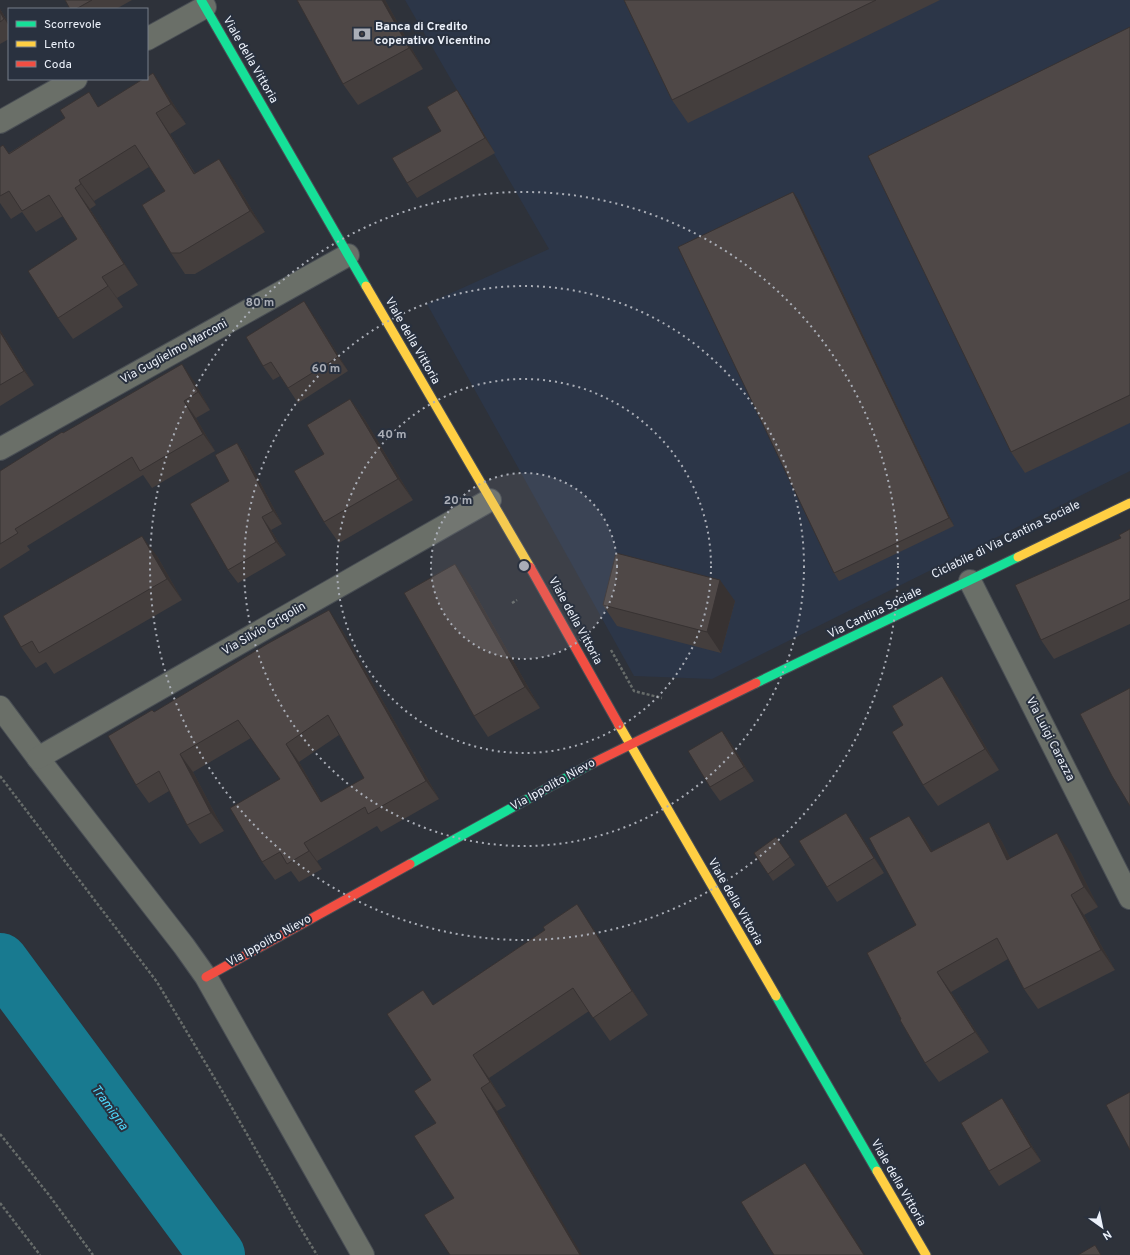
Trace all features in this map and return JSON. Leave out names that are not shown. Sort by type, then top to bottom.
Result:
[{"type":"street","points":[[148,38],[203,4]]},
{"type":"street","name":"Viale della Vittoria","points":[[203,4],[540,584],[926,1255]]},
{"type":"street","points":[[0,122],[74,80]]},
{"type":"street","name":"Via Guglielmo Marconi","points":[[0,448],[348,255]]},
{"type":"street","name":"Via Silvio Grigolin","points":[[38,758],[490,500]]},
{"type":"street","name":"Via Cantina Sociale","points":[[631,744],[1130,503]]},
{"type":"street","name":"Via Luigi Carazza","points":[[970,581],[1130,898]]},
{"type":"street","points":[[0,707],[184,946],[206,977],[363,1255]]},
{"type":"street","name":"Via Ippolito Nievo","points":[[206,977],[607,755],[631,744]]},
{"type":"path","points":[[512,603],[540,584]]},
{"type":"path","points":[[608,645],[634,691],[665,699]]},
{"type":"path","points":[[0,776],[157,982],[317,1255]]},
{"type":"path","points":[[0,1134],[50,1195],[93,1255]]},
{"type":"path","points":[[0,1203],[40,1255]]},
{"type":"shaded area","points":[[405,0],[1130,0],[1130,471],[712,679],[634,676],[427,304],[549,249]]},
{"type":"building","points":[[65,0],[92,0],[78,8],[69,8]]},
{"type":"building","name":"Banca di Credito coperativo Vicentino","points":[[297,0],[382,0],[409,48],[343,84]]},
{"type":"building","points":[[624,0],[876,0],[672,100]]},
{"type":"building","points":[[0,12],[4,19],[0,22]]},
{"type":"building","points":[[1130,27],[1130,395],[1011,452],[868,156]]},
{"type":"building","points":[[153,73],[171,104],[156,113],[194,174],[219,159],[250,211],[180,253],[171,253],[142,205],[165,191],[135,145],[79,180],[81,184],[75,188],[124,264],[102,277],[108,286],[58,318],[28,271],[77,239],[49,195],[22,211],[9,191],[0,196],[0,147],[3,145],[9,154],[65,118],[60,110],[89,92],[98,107],[141,80],[148,80],[148,76]]},
{"type":"building","points":[[457,90],[485,138],[407,183],[392,158],[441,131],[427,107]]},
{"type":"building","points":[[793,192],[949,518],[834,573],[678,247]]},
{"type":"building","points":[[304,301],[338,357],[288,388],[271,362],[263,366],[246,337]]},
{"type":"building","points":[[0,332],[24,371],[0,385]]},
{"type":"building","points":[[182,364],[198,392],[184,401],[203,434],[140,471],[132,457],[15,529],[18,533],[0,544],[0,471],[62,432],[63,433]]},
{"type":"building","points":[[350,399],[398,479],[324,522],[294,471],[324,454],[307,425]]},
{"type":"building","points":[[237,443],[273,511],[262,517],[276,542],[228,570],[190,504],[229,481],[215,455]]},
{"type":"building","points":[[1130,529],[1130,599],[1041,640],[1015,585],[1121,538],[1119,535]]},
{"type":"building","points":[[142,536],[167,579],[39,653],[32,641],[21,647],[3,616]]},
{"type":"building","points":[[616,553],[720,580],[707,632],[603,605]]},
{"type":"building","points":[[455,564],[525,687],[474,716],[404,593]]},
{"type":"building","points":[[329,610],[426,781],[368,814],[365,807],[304,843],[309,851],[287,864],[280,852],[262,862],[230,808],[280,779],[238,720],[180,754],[211,813],[187,825],[159,771],[136,785],[108,736],[152,710],[154,712],[267,644]],"holes":[[[328,715],[364,778],[321,802],[286,744]]]},
{"type":"building","points":[[942,676],[985,749],[923,785],[892,732],[903,725],[892,706]]},
{"type":"building","points":[[1130,688],[1130,806],[1112,776],[1080,714]]},
{"type":"building","points":[[722,731],[744,767],[710,787],[688,751]]},
{"type":"building","points":[[846,813],[874,858],[827,887],[799,841]]},
{"type":"building","points":[[909,816],[931,852],[989,822],[1007,860],[1057,833],[1084,887],[1071,895],[1101,950],[1024,989],[997,938],[937,972],[975,1032],[925,1063],[900,1020],[901,1019],[867,953],[916,925],[869,838]]},
{"type":"building","points":[[776,837],[790,857],[768,874],[754,853]]},
{"type":"building","points":[[577,904],[632,991],[593,1018],[573,988],[473,1055],[490,1082],[481,1088],[580,1255],[450,1255],[424,1215],[454,1198],[414,1136],[436,1123],[414,1091],[431,1080],[387,1014],[423,990],[433,1005],[545,930],[543,927]]},
{"type":"building","points":[[1130,1092],[1130,1150],[1106,1105]]},
{"type":"building","points":[[1002,1098],[1031,1147],[989,1171],[961,1123]]},
{"type":"building","points":[[805,1163],[864,1255],[774,1255],[741,1202]]},
{"type":"building","points":[[1095,1245],[1101,1255],[1078,1255]]},
{"type":"waterway","name":"Tramigna","points":[[0,961],[217,1255]]},
{"type":"traffic: fast","points":[[201,0],[366,286]]},
{"type":"traffic: fast","points":[[756,683],[1018,557]]},
{"type":"traffic: fast","points":[[410,864],[591,764]]},
{"type":"traffic: fast","points":[[776,996],[877,1171]]},
{"type":"traffic: slow","points":[[366,286],[530,567]]},
{"type":"traffic: slow","points":[[1018,557],[1130,503]]},
{"type":"traffic: slow","points":[[619,725],[776,996]]},
{"type":"traffic: slow","points":[[877,1171],[926,1255]]},
{"type":"traffic: jam","points":[[530,567],[619,725]]},
{"type":"traffic: jam","points":[[591,764],[756,683]]},
{"type":"traffic: jam","points":[[206,977],[410,864]]},
{"type":"place","name":"Banca di Credito coperativo Vicentino","points":[[362,34]]}]
